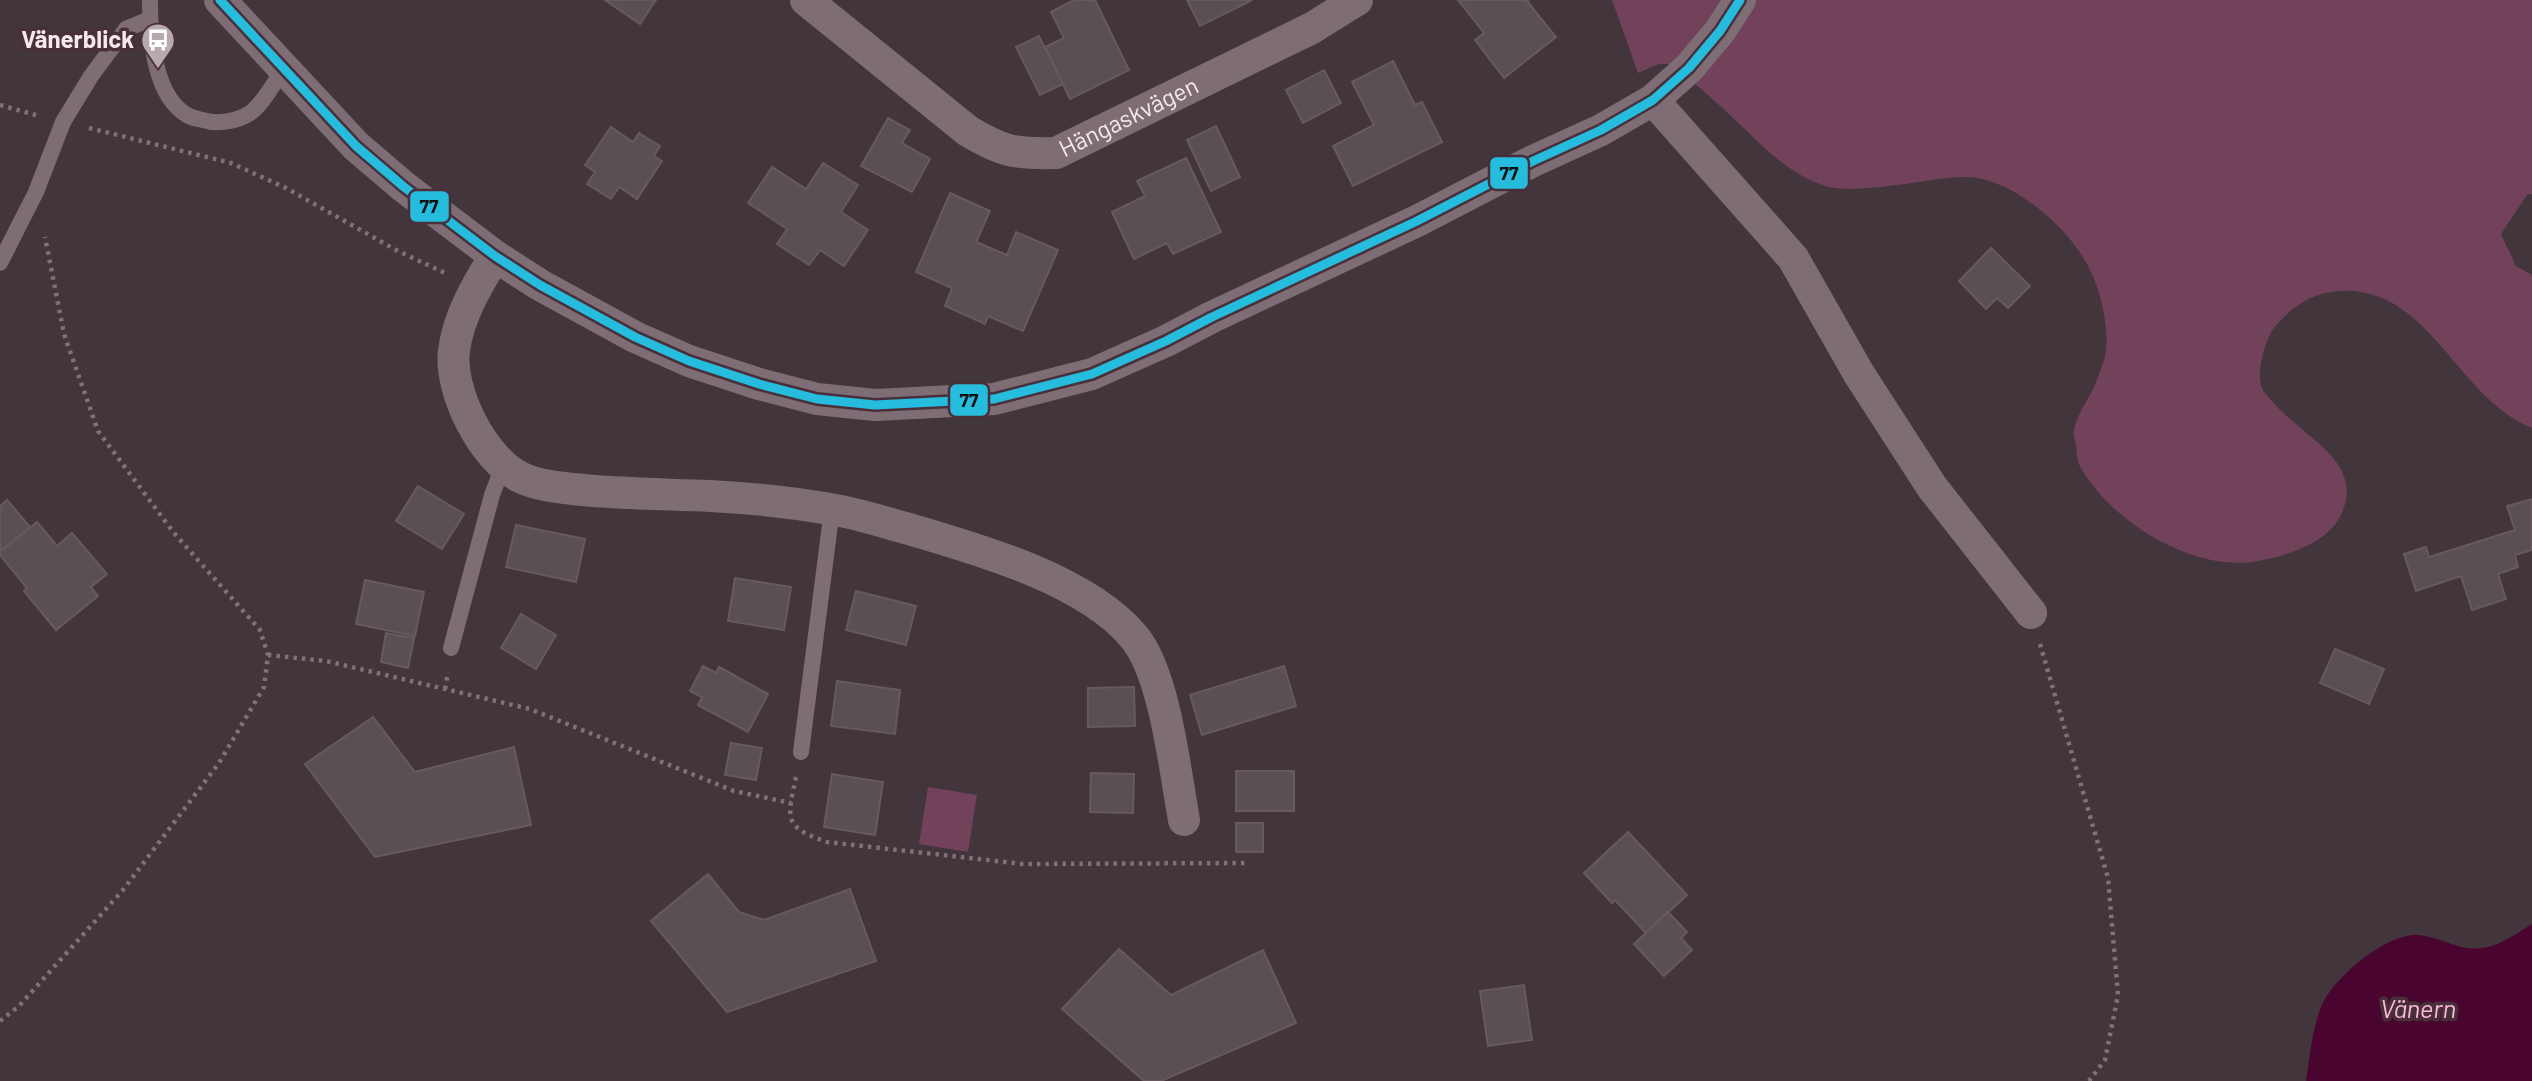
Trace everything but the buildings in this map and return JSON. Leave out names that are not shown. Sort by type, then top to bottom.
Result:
[{"type":"street","points":[[220,0],[356,146],[404,187],[495,256],[582,310],[689,361],[759,384],[817,399],[875,405],[994,399],[1092,374],[1166,341],[1417,222],[1531,162],[1601,130],[1653,100],[1689,68],[1740,0]]},
{"type":"street","name":"Hängaskvägen","points":[[806,0],[968,131],[997,148],[1023,154],[1056,153],[1312,28],[1357,0]]},
{"type":"street","points":[[1653,100],[1793,258],[1859,374],[1932,487],[2031,613]]},
{"type":"street","points":[[495,256],[475,288],[454,351],[454,373],[475,432],[503,467],[521,478],[556,487],[600,492],[770,500],[832,509],[955,542],[1067,586],[1104,609],[1135,637],[1150,663],[1160,695],[1184,820]]},
{"type":"lane","points":[[150,0],[150,19],[161,79],[169,98],[187,115],[208,122],[228,122],[250,113],[263,100],[284,70]]},
{"type":"lane","points":[[0,263],[36,191],[63,122],[91,76],[126,29],[150,19]]},
{"type":"lane","points":[[451,648],[492,495],[503,467]]},
{"type":"lane","points":[[801,752],[832,509]]},
{"type":"path","points":[[0,105],[232,163],[286,188],[396,250],[475,288]]},
{"type":"path","points":[[0,1021],[19,1006],[123,890],[219,763],[264,688],[268,655],[260,630],[174,533],[98,431],[64,334],[36,191]]},
{"type":"path","points":[[2031,613],[2108,878],[2118,995],[2105,1059],[2088,1081]]},
{"type":"path","points":[[268,655],[326,661],[530,709],[734,791],[791,803]]},
{"type":"path","points":[[801,752],[791,803],[792,822],[801,833],[827,842],[1023,864],[1249,863]]},
{"type":"shaded area","points":[[1612,0],[2532,0],[2532,194],[2527,195],[2501,234],[2516,266],[2532,275],[2532,428],[2505,412],[2481,391],[2437,341],[2414,319],[2389,301],[2360,292],[2317,295],[2296,306],[2274,328],[2262,357],[2260,382],[2263,390],[2284,414],[2314,439],[2338,465],[2345,480],[2346,497],[2340,517],[2333,527],[2313,542],[2289,553],[2263,560],[2228,562],[2179,550],[2132,523],[2094,488],[2080,466],[2074,430],[2103,364],[2106,327],[2102,303],[2084,259],[2049,217],[2017,193],[1983,179],[1956,177],[1847,189],[1832,188],[1811,181],[1774,156],[1672,64],[1659,64],[1638,73]]},
{"type":"shaded area","points":[[928,787],[977,795],[968,852],[919,844]]},
{"type":"water","name":"Vänern","points":[[2532,924],[2532,1081],[2306,1081],[2313,1034],[2321,1007],[2348,971],[2375,950],[2389,942],[2416,935],[2469,948],[2488,947],[2506,940]]},
{"type":"transit line","name":"77","points":[[220,0],[356,146],[404,187],[495,256],[540,285],[635,337],[689,361],[759,384],[817,399],[875,405],[994,399],[1092,374],[1166,341],[1601,130],[1653,100],[1689,68],[1720,31],[1740,0]]},
{"type":"place","name":"Vänerblick","points":[[158,70]]}]
